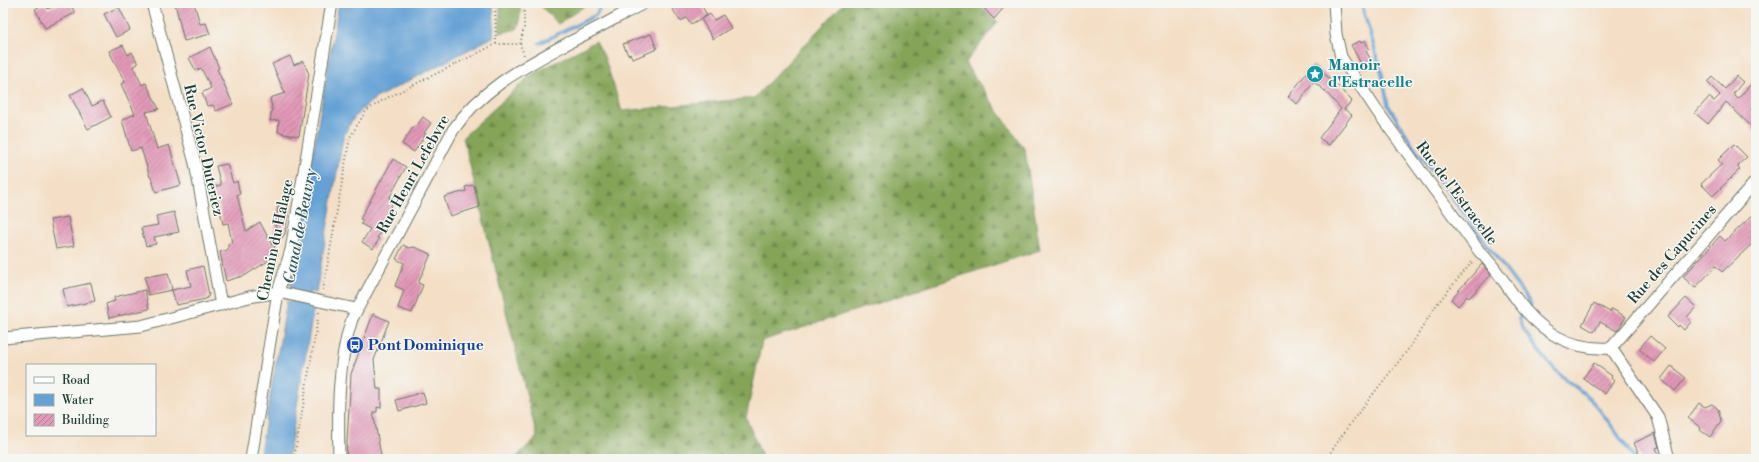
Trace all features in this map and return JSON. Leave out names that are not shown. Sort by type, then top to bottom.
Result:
[{"type":"street","name":"Rue Victor Duteriez","points":[[152,3],[195,164],[221,305]]},
{"type":"street","name":"Chemin du Halage","points":[[251,459],[291,250],[332,3]]},
{"type":"street","name":"Rue Henri Lefebvre","points":[[339,459],[338,401],[349,328],[356,309],[459,122],[478,100],[527,65],[644,3]]},
{"type":"street","name":"Rue de l'Estracelle","points":[[1334,3],[1336,34],[1342,57],[1377,111],[1479,251],[1490,261],[1516,299],[1533,319],[1553,336],[1573,345],[1598,349],[1611,348]]},
{"type":"street","name":"Rue des Capucines","points":[[1611,348],[1756,181]]},
{"type":"street","points":[[3,338],[141,326],[249,297],[283,293],[316,299],[356,309]]},
{"type":"street","points":[[1611,348],[1658,417],[1669,459]]},
{"type":"path","points":[[495,3],[496,44]]},
{"type":"path","points":[[524,3],[524,28],[520,44],[527,65]]},
{"type":"path","points":[[294,459],[316,299],[346,153],[350,138],[358,123],[366,111],[383,100],[496,44],[520,44]]},
{"type":"path","points":[[1326,459],[1352,421],[1410,347],[1437,304],[1468,268],[1479,251]]},
{"type":"green space","points":[[500,3],[521,3],[519,25],[517,29],[500,33]]},
{"type":"green space","points":[[538,3],[589,3],[558,24]]},
{"type":"green space","points":[[844,3],[977,3],[998,22],[965,63],[1025,150],[1040,250],[762,341],[746,418],[763,459],[514,459],[537,437],[463,137],[531,75],[596,41],[604,56],[622,111],[754,98]]},
{"type":"water","points":[[339,3],[493,3],[493,37],[376,98],[364,107],[350,123],[342,143],[316,293],[310,291],[307,304],[314,306],[288,459],[259,459],[287,301],[290,302],[293,287],[290,286]]},
{"type":"building","points":[[60,3],[70,3],[75,13],[45,28],[35,9],[45,4],[48,9]]},
{"type":"building","points":[[175,3],[194,3],[200,24],[206,23],[210,34],[184,41]]},
{"type":"building","points":[[669,3],[700,3],[707,15],[691,24],[687,18],[680,21]]},
{"type":"building","points":[[979,3],[1008,3],[994,19]]},
{"type":"building","points":[[119,7],[130,30],[116,37],[104,14]]},
{"type":"building","points":[[710,14],[714,20],[723,15],[731,28],[713,39],[701,19]]},
{"type":"building","points":[[651,34],[657,49],[633,59],[630,54],[628,55],[623,44]]},
{"type":"building","points":[[1365,40],[1369,49],[1366,51],[1373,64],[1364,69],[1351,45],[1360,41],[1361,43]]},
{"type":"building","points":[[123,45],[128,55],[132,52],[138,64],[133,66],[142,85],[146,83],[159,109],[146,112],[157,149],[169,145],[181,185],[156,192],[141,148],[131,151],[122,120],[135,114],[121,84],[125,82],[109,51]]},
{"type":"building","points":[[210,47],[219,68],[217,69],[233,104],[216,111],[213,105],[207,106],[202,93],[211,88],[201,68],[196,71],[189,58]]},
{"type":"building","points":[[290,56],[294,65],[303,61],[309,74],[299,136],[278,132],[279,120],[270,121],[272,108],[270,98],[285,93],[272,64]]},
{"type":"building","points":[[1313,65],[1332,80],[1352,101],[1344,109],[1352,115],[1329,145],[1319,138],[1341,109],[1325,91],[1314,82],[1297,104],[1288,97]]},
{"type":"building","points":[[1736,76],[1743,82],[1733,94],[1738,99],[1756,78],[1756,105],[1751,110],[1756,115],[1756,131],[1726,102],[1708,124],[1695,113],[1709,97],[1714,101],[1720,95],[1707,82],[1712,77],[1725,89]]},
{"type":"building","points":[[83,88],[92,106],[103,101],[111,117],[88,129],[70,95]]},
{"type":"building","points":[[423,117],[431,123],[424,133],[426,134],[414,152],[402,144],[414,126],[416,127]]},
{"type":"building","points":[[1734,144],[1747,157],[1739,164],[1738,167],[1740,169],[1713,196],[1701,184],[1722,164],[1718,160]]},
{"type":"building","points":[[393,159],[406,167],[389,198],[394,200],[387,213],[390,215],[377,238],[379,239],[373,249],[362,242],[370,229],[361,224],[363,220],[360,219]]},
{"type":"building","points":[[227,164],[233,183],[237,181],[240,194],[237,195],[246,231],[260,222],[272,245],[279,203],[289,205],[285,234],[274,247],[278,255],[246,275],[226,281],[220,252],[228,250],[228,244],[232,243],[228,223],[223,224],[218,200],[213,201],[210,188],[221,185],[216,166]]},
{"type":"building","points":[[474,185],[480,207],[450,216],[444,197],[466,191],[465,187]]},
{"type":"building","points":[[174,212],[179,232],[154,237],[156,244],[146,246],[141,228],[158,225],[156,216]]},
{"type":"building","points":[[1756,212],[1756,235],[1751,241],[1753,243],[1722,272],[1716,266],[1695,288],[1683,277],[1720,236],[1725,241]]},
{"type":"building","points":[[68,217],[74,246],[56,249],[50,220]]},
{"type":"building","points":[[403,245],[409,248],[414,247],[431,254],[418,283],[423,285],[412,313],[398,308],[404,290],[395,286],[404,263],[396,259]]},
{"type":"building","points":[[1482,264],[1491,275],[1469,298],[1467,296],[1458,306],[1451,299]]},
{"type":"building","points":[[203,266],[209,295],[206,299],[176,305],[172,290],[191,286],[187,270]]},
{"type":"building","points":[[168,273],[172,290],[148,295],[145,277]]},
{"type":"building","points":[[91,283],[95,301],[67,307],[63,289]]},
{"type":"building","points":[[145,290],[149,309],[109,318],[106,304],[115,301],[114,297]]},
{"type":"building","points":[[1686,298],[1696,307],[1687,317],[1691,322],[1684,330],[1679,325],[1678,327],[1668,317]]},
{"type":"building","points":[[1594,303],[1610,312],[1612,309],[1626,317],[1617,331],[1600,322],[1594,332],[1582,325]]},
{"type":"building","points":[[373,314],[389,321],[374,360],[377,389],[381,389],[381,408],[377,407],[377,412],[373,412],[381,455],[376,456],[376,459],[346,459],[351,374]]},
{"type":"building","points":[[1650,336],[1665,349],[1654,362],[1639,349]]},
{"type":"building","points":[[1594,363],[1612,376],[1611,378],[1614,381],[1605,394],[1583,378]]},
{"type":"building","points":[[1671,366],[1686,378],[1675,391],[1661,379]]},
{"type":"building","points":[[423,392],[426,403],[399,411],[396,400]]},
{"type":"building","points":[[1699,403],[1705,407],[1712,404],[1718,409],[1721,421],[1710,437],[1700,430],[1701,428],[1688,418]]},
{"type":"building","points":[[1655,433],[1659,447],[1656,448],[1661,459],[1641,459],[1634,443]]},
{"type":"waterway","points":[[540,43],[596,15],[602,3]]},
{"type":"waterway","points":[[1361,3],[1382,74],[1388,105],[1412,144],[1531,304],[1529,306]]},
{"type":"waterway","points":[[1523,313],[1519,319],[1533,343],[1560,375],[1593,402],[1635,459]]},
{"type":"place","name":"Manoir d'Estracelle","points":[[1315,74]]},
{"type":"place","name":"Pont Dominique","points":[[355,345]]},
{"type":"water label","name":"Canal de Beuvry","points":[[299,226]]}]
